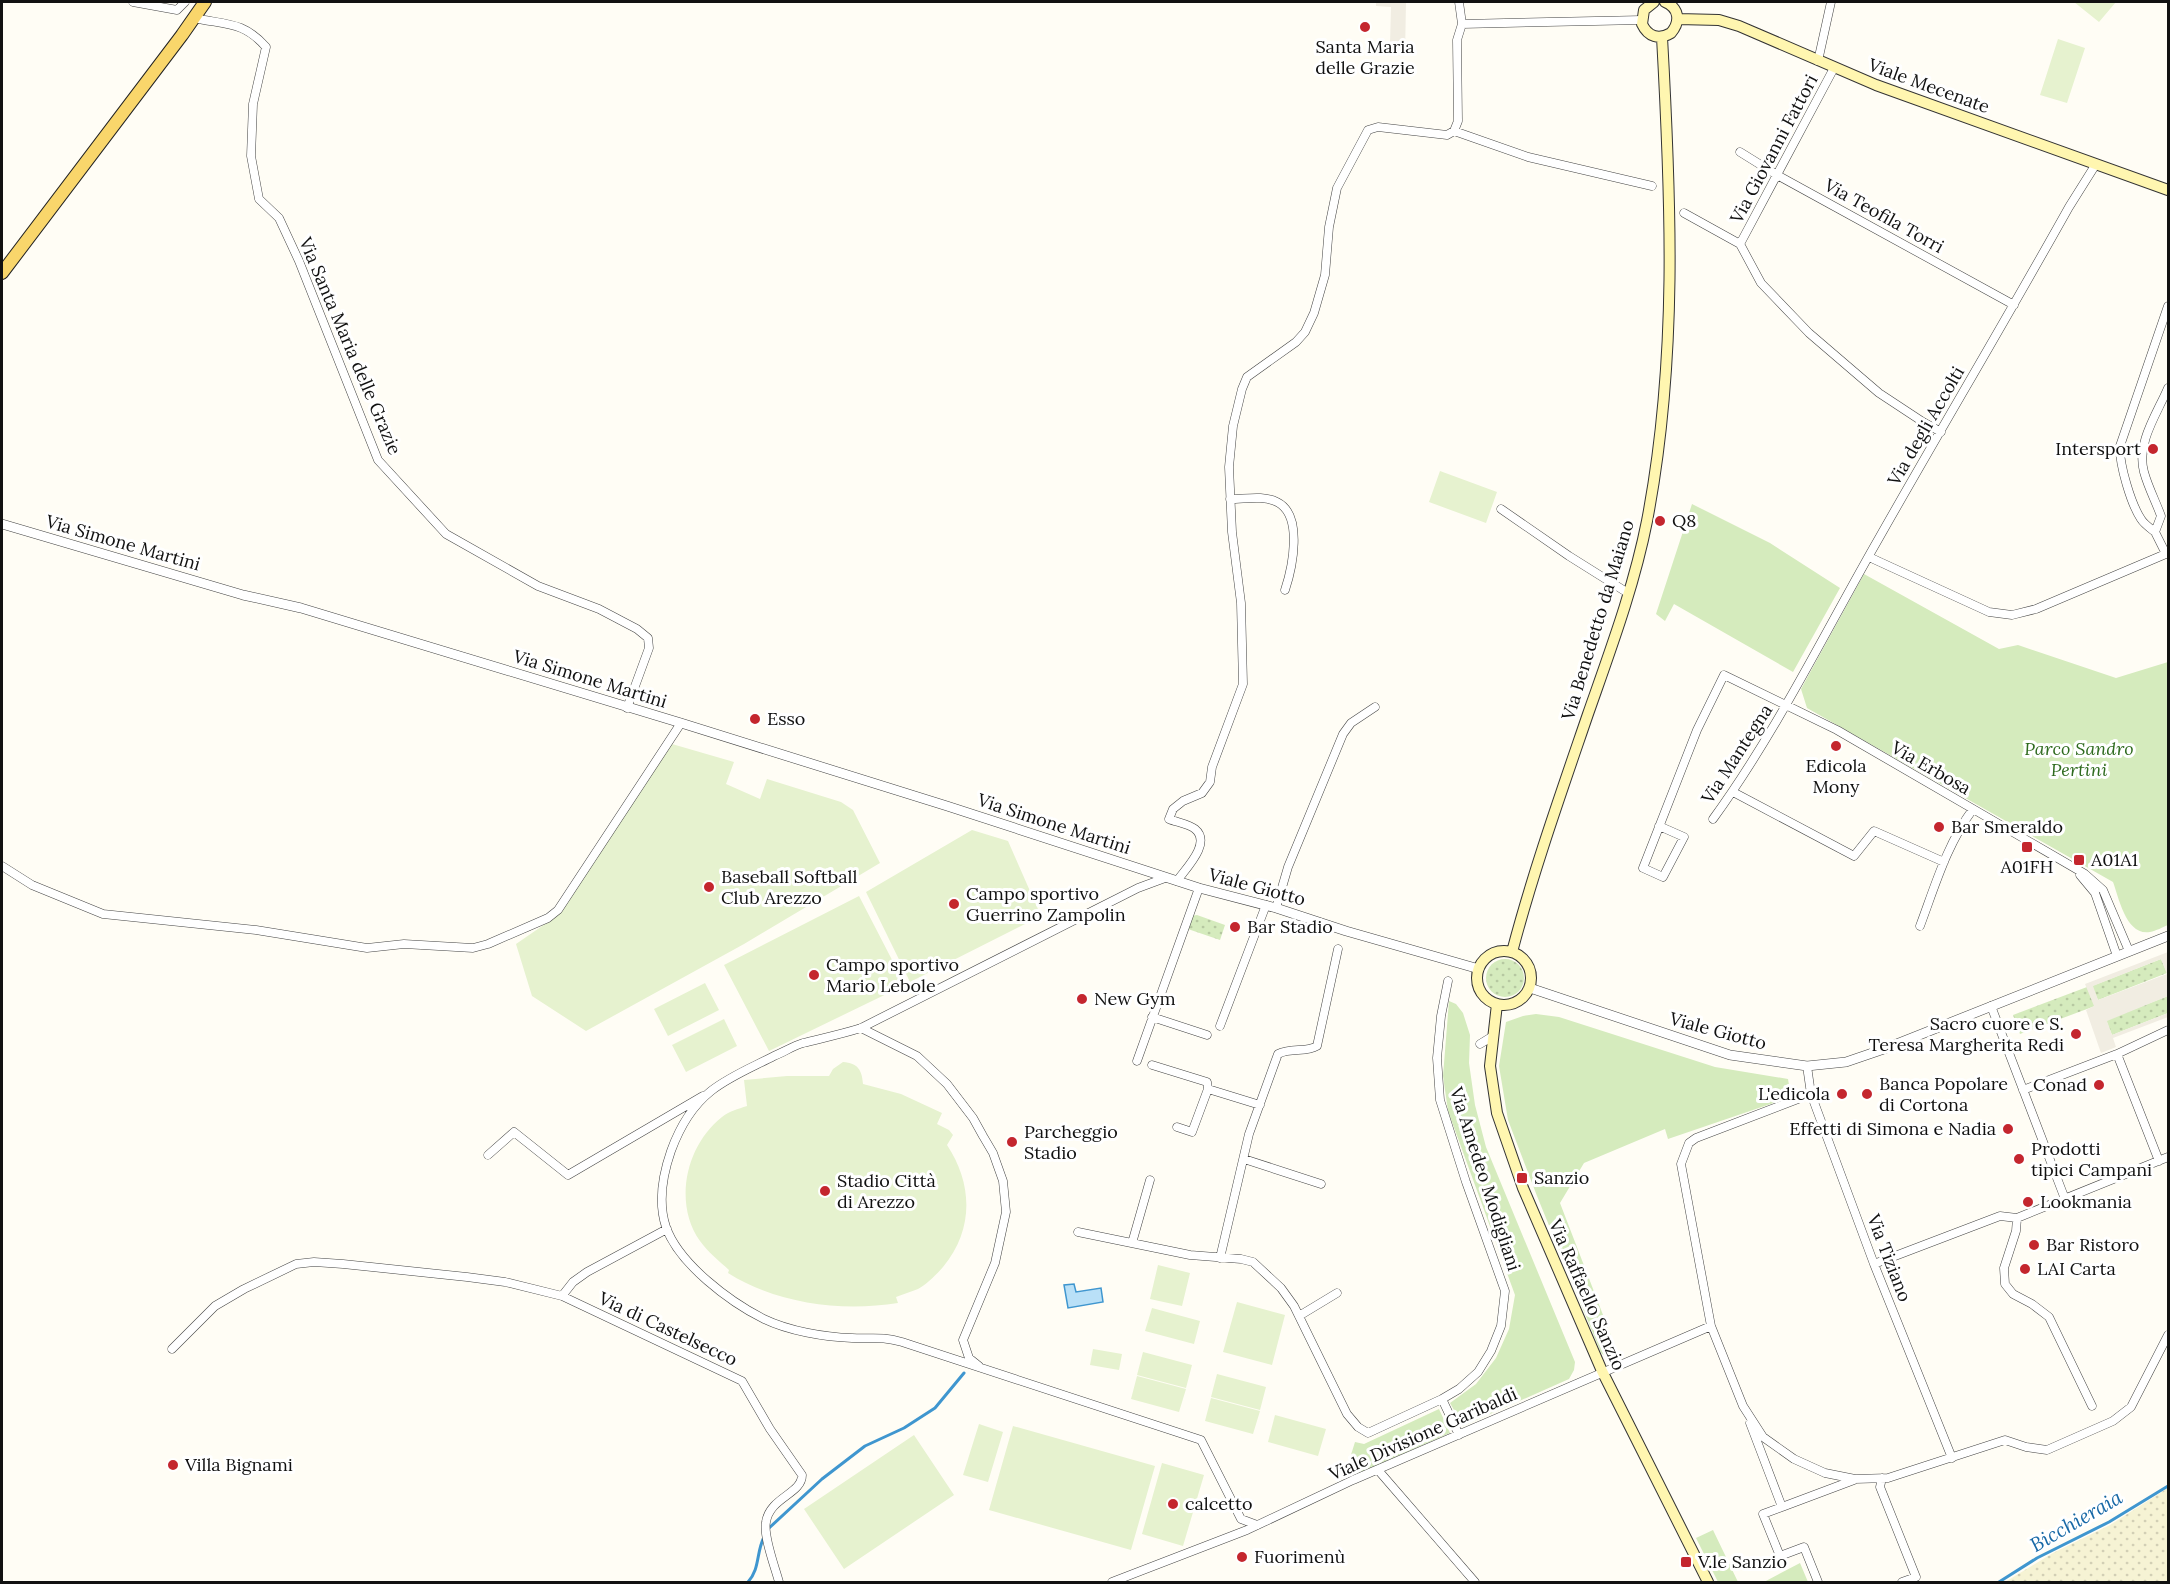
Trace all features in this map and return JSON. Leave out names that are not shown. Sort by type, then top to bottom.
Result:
[{"type":"main road","points":[[2,273],[205,2]]},
{"type":"main road","points":[[1654,2],[1646,6],[1642,20],[1648,33],[1662,37],[1671,33],[1678,19],[1676,10],[1665,2]]},
{"type":"main road","name":"Viale Mecenate","points":[[1678,19],[1719,20],[1739,26],[1886,89],[2169,190]]},
{"type":"main road","name":"Via Benedetto da Maiano","points":[[1512,952],[1549,829],[1611,648],[1646,522],[1665,382],[1670,300],[1670,209],[1662,37]]},
{"type":"main road","points":[[1503,951],[1512,952],[1519,955],[1529,967],[1530,988],[1520,1000],[1513,1004],[1497,1004],[1489,1001],[1478,987],[1479,969],[1488,956],[1503,951]]},
{"type":"main road","name":"Via Raffaello Sanzio","points":[[1497,1004],[1490,1066],[1497,1113],[1523,1188],[1602,1371],[1708,1582]]},
{"type":"street","points":[[133,2],[177,10],[185,2]]},
{"type":"street","points":[[1177,881],[1191,859],[1201,850],[1202,840],[1196,829],[1169,819],[1173,809],[1202,793],[1210,782],[1212,767],[1243,684],[1241,603],[1230,500],[1233,426],[1242,389],[1247,377],[1296,342],[1305,332],[1314,313],[1325,275],[1329,227],[1337,188],[1368,130],[1378,127],[1447,135],[1454,131],[1458,121],[1457,40],[1462,24],[1459,2]]},
{"type":"street","points":[[1818,61],[1831,2]]},
{"type":"street","name":"Via Santa Maria delle Grazie","points":[[194,18],[237,26],[254,33],[266,47],[253,104],[251,156],[259,198],[279,218],[299,261],[378,460],[446,534],[538,586],[599,609],[637,629],[648,638],[649,648],[627,708]]},
{"type":"street","points":[[1462,24],[1642,20]]},
{"type":"street","name":"Via Giovanni Fattori","points":[[1740,244],[1834,68]]},
{"type":"street","points":[[1454,131],[1528,157],[1652,186]]},
{"type":"street","name":"Via Teofila Torri","points":[[1740,152],[1777,176],[2014,304]]},
{"type":"street","name":"Via degli Accolti","points":[[1786,705],[2068,207],[2096,164]]},
{"type":"street","points":[[1684,213],[1740,244],[1761,282],[1809,333],[1880,393],[1941,432]]},
{"type":"street","points":[[1869,556],[1989,612],[2012,615],[2036,609],[2167,554],[2155,532],[2142,521],[2137,511],[2120,456],[2120,446],[2169,306]]},
{"type":"street","points":[[2155,532],[2161,516],[2144,472],[2142,456],[2146,438],[2169,388]]},
{"type":"street","points":[[1230,500],[1264,498],[1278,502],[1289,515],[1294,533],[1294,557],[1286,590]]},
{"type":"street","points":[[1501,509],[1569,556],[1628,592]]},
{"type":"street","name":"Via Simone Martini","points":[[2,524],[243,595],[301,608],[681,723],[947,806],[1165,878]]},
{"type":"street","name":"Via Erbosa","points":[[1659,826],[1697,730],[1724,675],[1836,730],[2085,874],[2103,890],[2129,951]]},
{"type":"street","name":"Via Mantegna","points":[[1713,819],[1733,792],[1786,705]]},
{"type":"street","points":[[1276,908],[1288,867],[1343,734],[1351,723],[1375,707]]},
{"type":"street","points":[[2,866],[32,885],[103,914],[256,930],[367,948],[404,944],[473,948],[488,944],[548,918],[558,910],[681,723]]},
{"type":"street","points":[[1733,792],[1854,856],[1874,831],[1944,862]]},
{"type":"street","points":[[1920,926],[1944,862],[1961,825],[1973,809]]},
{"type":"street","points":[[1659,826],[1684,837],[1663,877],[1643,868],[1659,826]]},
{"type":"street","name":"Via Erbosa","points":[[2059,860],[2083,878],[2095,892],[2117,956]]},
{"type":"street","points":[[488,1155],[514,1132],[568,1175],[735,1075],[801,1044],[861,1028],[1119,898],[1165,878]]},
{"type":"street","name":"Viale Giotto","points":[[1165,878],[1266,905],[1346,931],[1479,969]]},
{"type":"street","points":[[1137,1061],[1199,888]]},
{"type":"street","points":[[1220,1026],[1266,905]]},
{"type":"street","name":"Viale Giotto","points":[[1530,988],[1730,1055],[1807,1066],[1846,1062],[1884,1049],[2169,936]]},
{"type":"street","points":[[1220,1258],[1250,1134],[1278,1054],[1286,1049],[1313,1049],[1317,1046],[1338,949]]},
{"type":"street","name":"Via Amedeo Modigliani","points":[[1299,1317],[1347,1414],[1358,1427],[1368,1433],[1459,1389],[1478,1372],[1491,1351],[1501,1326],[1505,1291],[1466,1182],[1440,1100],[1437,1058],[1441,1016],[1448,981]]},
{"type":"street","points":[[1991,1006],[2065,1199]]},
{"type":"street","points":[[1152,1017],[1207,1035]]},
{"type":"street","points":[[861,1028],[917,1056],[947,1084],[973,1118],[993,1153],[1003,1181],[1006,1212],[995,1263],[963,1340],[964,1349],[969,1358],[985,1370]]},
{"type":"street","points":[[2023,1090],[2169,1030]]},
{"type":"street","points":[[1480,1044],[1493,1035]]},
{"type":"street","points":[[2117,1053],[2159,1161]]},
{"type":"street","points":[[1152,1065],[1207,1082],[1208,1089],[1192,1131],[1177,1127]]},
{"type":"street","name":"Via Tiziano","points":[[1807,1066],[1811,1094],[1874,1264],[1952,1458]]},
{"type":"street","points":[[1208,1089],[1260,1105]]},
{"type":"street","points":[[710,1092],[691,1112],[676,1136],[666,1165],[662,1212],[667,1229],[680,1250],[703,1276],[737,1304],[766,1320],[815,1335],[854,1338],[883,1336],[1201,1440],[1241,1519],[1257,1525]]},
{"type":"street","points":[[1782,1507],[1711,1326],[1681,1164],[1689,1143],[1696,1138],[1811,1094]]},
{"type":"street","points":[[1874,1264],[2000,1216],[2017,1218],[2169,1157]]},
{"type":"street","points":[[1244,1159],[1322,1184]]},
{"type":"street","points":[[1132,1243],[1150,1180]]},
{"type":"street","points":[[2017,1218],[2016,1231],[2004,1268],[2005,1284],[2013,1294],[2032,1304],[2049,1317],[2092,1406]]},
{"type":"street","name":"Via di Castelsecco","points":[[562,1296],[573,1282],[587,1272],[667,1229]]},
{"type":"street","points":[[1078,1232],[1190,1255],[1253,1262],[1281,1288],[1299,1317],[1337,1293]]},
{"type":"street","name":"Via di Castelsecco","points":[[172,1348],[215,1306],[296,1264],[314,1262],[343,1264],[466,1277],[505,1282],[562,1296],[742,1381],[770,1430],[802,1475],[802,1481],[798,1487],[779,1499],[770,1510],[765,1523],[765,1537],[779,1582]]},
{"type":"street","name":"Viale Divisione Garibaldi","points":[[1230,1537],[1602,1371],[1711,1326]]},
{"type":"street","points":[[1743,1406],[1763,1437],[1794,1459],[1825,1473],[1855,1479],[1882,1478],[2005,1440],[2026,1447],[2047,1450],[2113,1420],[2131,1407],[2169,1335]]},
{"type":"street","points":[[1442,1399],[1459,1435]]},
{"type":"street","points":[[1378,1470],[1475,1582]]},
{"type":"street","points":[[1882,1478],[1880,1487],[1916,1577],[1902,1582]]},
{"type":"street","points":[[1818,1582],[1804,1547],[1780,1557],[1763,1514],[1855,1479]]},
{"type":"street","points":[[1112,1582],[1230,1537],[1238,1528],[1241,1519]]},
{"type":"shaded area","points":[[1376,2],[1406,2],[1405,56],[1379,56],[1379,44],[1390,44],[1391,7],[1376,6]]},
{"type":"shaded area","points":[[2168,952],[2168,996],[2107,1021],[2112,1035],[2168,1013],[2168,1017],[2113,1038],[2116,1047],[2101,1053],[2086,1010],[2094,1006],[2085,984]],"holes":[[[2161,959],[2167,974],[2098,1000],[2093,986]]]},
{"type":"shaded area","points":[[2168,1488],[2168,1582],[2005,1582],[2053,1553],[2110,1525]]},
{"type":"green space","points":[[2074,2],[2116,2],[2099,22]]},
{"type":"green space","points":[[2058,39],[2085,48],[2067,103],[2040,95]]},
{"type":"green space","points":[[1440,471],[1497,492],[1486,523],[1429,502]]},
{"type":"green space","points":[[1692,504],[1770,543],[1840,588],[1793,672],[1674,604],[1665,621],[1656,614]]},
{"type":"green space","name":"Parco Sandro Pertini","points":[[1864,574],[1999,649],[2018,645],[2116,678],[2168,662],[2168,925],[2150,932],[2142,932],[2135,928],[2125,915],[2113,882],[1807,708],[1801,689]]},
{"type":"green space","name":"Baseball Softball Club Arezzo","points":[[672,744],[734,762],[726,784],[760,799],[767,779],[841,802],[853,810],[880,863],[744,944],[586,1031],[532,996],[516,944],[561,910]]},
{"type":"green space","name":"Campo sportivo Guerrino Zampolin","points":[[972,830],[1008,841],[1041,916],[910,982],[866,892]]},
{"type":"green space","name":"Campo sportivo Mario Lebole","points":[[859,896],[905,985],[769,1051],[724,965]]},
{"type":"green space","points":[[1197,915],[1225,925],[1220,940],[1185,928],[1189,916]]},
{"type":"green space","points":[[1505,959],[1518,965],[1524,978],[1518,991],[1505,997],[1492,991],[1486,978],[1492,965]]},
{"type":"green space","points":[[2161,959],[2167,973],[2098,1000],[2092,986]]},
{"type":"green space","points":[[705,983],[719,1010],[668,1036],[654,1009]]},
{"type":"green space","points":[[2087,987],[2095,1006],[2020,1034],[2013,1015]]},
{"type":"green space","points":[[2168,996],[2168,1013],[2112,1035],[2106,1020]]},
{"type":"green space","points":[[1449,1001],[1456,1004],[1463,1013],[1470,1035],[1469,1063],[1475,1105],[1486,1147],[1575,1362],[1569,1379],[1463,1426],[1450,1403],[1476,1384],[1496,1358],[1509,1329],[1515,1295],[1448,1111],[1443,1076]]},
{"type":"green space","points":[[1536,1014],[1559,1017],[1715,1067],[1788,1079],[1791,1097],[1668,1139],[1665,1129],[1584,1163],[1560,1203],[1618,1354],[1606,1357],[1601,1353],[1508,1120],[1499,1066],[1506,1022]]},
{"type":"green space","points":[[724,1019],[737,1046],[686,1072],[672,1045]]},
{"type":"green space","name":"Stadio Città di Arezzo","points":[[843,1062],[858,1068],[863,1084],[901,1094],[942,1113],[937,1124],[949,1130],[953,1135],[947,1145],[962,1175],[965,1191],[965,1222],[960,1238],[943,1267],[918,1289],[896,1297],[898,1303],[876,1306],[832,1306],[788,1298],[747,1284],[728,1273],[729,1270],[703,1245],[692,1226],[687,1210],[687,1175],[692,1159],[710,1129],[725,1115],[747,1106],[744,1080],[787,1076],[829,1076],[833,1069]]},
{"type":"green space","points":[[1158,1265],[1190,1273],[1182,1306],[1150,1299]]},
{"type":"green space","points":[[1237,1302],[1285,1315],[1272,1365],[1223,1352]]},
{"type":"green space","points":[[1152,1308],[1200,1321],[1194,1344],[1145,1331]]},
{"type":"green space","points":[[1093,1349],[1122,1354],[1119,1370],[1090,1365]]},
{"type":"green space","points":[[1143,1352],[1192,1365],[1186,1388],[1137,1375]]},
{"type":"green space","points":[[1217,1374],[1266,1387],[1260,1410],[1211,1397]]},
{"type":"green space","points":[[1137,1376],[1186,1389],[1179,1412],[1131,1399]]},
{"type":"green space","points":[[1211,1398],[1260,1411],[1253,1434],[1205,1421]]},
{"type":"green space","points":[[1439,1409],[1450,1433],[1354,1475],[1349,1461],[1355,1442],[1364,1444]]},
{"type":"green space","points":[[1275,1415],[1326,1429],[1318,1456],[1268,1442]]},
{"type":"green space","points":[[979,1424],[1003,1432],[988,1482],[963,1475]]},
{"type":"green space","points":[[1013,1426],[1155,1466],[1131,1550],[989,1510]]},
{"type":"green space","points":[[914,1435],[954,1495],[844,1569],[804,1509]]},
{"type":"green space","name":"calcetto","points":[[1162,1463],[1204,1475],[1183,1546],[1142,1534]]},
{"type":"green space","points":[[1713,1530],[1738,1582],[1718,1582],[1696,1538]]},
{"type":"green space","points":[[1800,1563],[1808,1582],[1764,1582]]},
{"type":"water","points":[[1074,1284],[1076,1292],[1101,1288],[1103,1302],[1068,1308],[1064,1285]]},
{"type":"waterway","points":[[768,1529],[822,1479],[865,1446],[904,1428],[935,1408],[964,1373]]},
{"type":"waterway","name":"Bicchieraia","points":[[1999,1582],[2037,1558],[2109,1522],[2168,1486]]},
{"type":"waterway","points":[[748,1582],[754,1572],[764,1537]]},
{"type":"place","name":"Santa Maria delle Grazie","points":[[1365,27]]},
{"type":"place","name":"Intersport","points":[[2153,449]]},
{"type":"place","name":"Q8","points":[[1660,521]]},
{"type":"place","name":"Esso","points":[[755,719]]},
{"type":"place","name":"Edicola Mony","points":[[1836,746]]},
{"type":"place","name":"Bar Smeraldo","points":[[1939,827]]},
{"type":"place","name":"A01FH","points":[[2027,847]]},
{"type":"place","name":"A01A1","points":[[2079,860]]},
{"type":"place","name":"Baseball Softball Club Arezzo","points":[[709,887]]},
{"type":"place","name":"Campo sportivo Guerrino Zampolin","points":[[954,904]]},
{"type":"place","name":"Bar Stadio","points":[[1235,927]]},
{"type":"place","name":"Campo sportivo Mario Lebole","points":[[814,975]]},
{"type":"place","name":"New Gym","points":[[1082,999]]},
{"type":"place","name":"Sacro cuore e S. Teresa Margherita Redi","points":[[2076,1034]]},
{"type":"place","name":"Conad","points":[[2099,1085]]},
{"type":"place","name":"L'edicola","points":[[1842,1094]]},
{"type":"place","name":"Banca Popolare di Cortona","points":[[1867,1094]]},
{"type":"place","name":"Effetti di Simona e Nadia","points":[[2008,1129]]},
{"type":"place","name":"Parcheggio Stadio","points":[[1012,1142]]},
{"type":"place","name":"Prodotti tipici Campani","points":[[2019,1159]]},
{"type":"place","name":"Sanzio","points":[[1522,1178]]},
{"type":"place","name":"Stadio Città di Arezzo","points":[[825,1191]]},
{"type":"place","name":"Lookmania","points":[[2028,1202]]},
{"type":"place","name":"Bar Ristoro","points":[[2034,1245]]},
{"type":"place","name":"LAI Carta","points":[[2025,1269]]},
{"type":"place","name":"Villa Bignami","points":[[173,1465]]},
{"type":"place","name":"calcetto","points":[[1173,1504]]},
{"type":"place","name":"Fuorimenù","points":[[1242,1557]]},
{"type":"place","name":"V.le Sanzio","points":[[1686,1562]]}]
